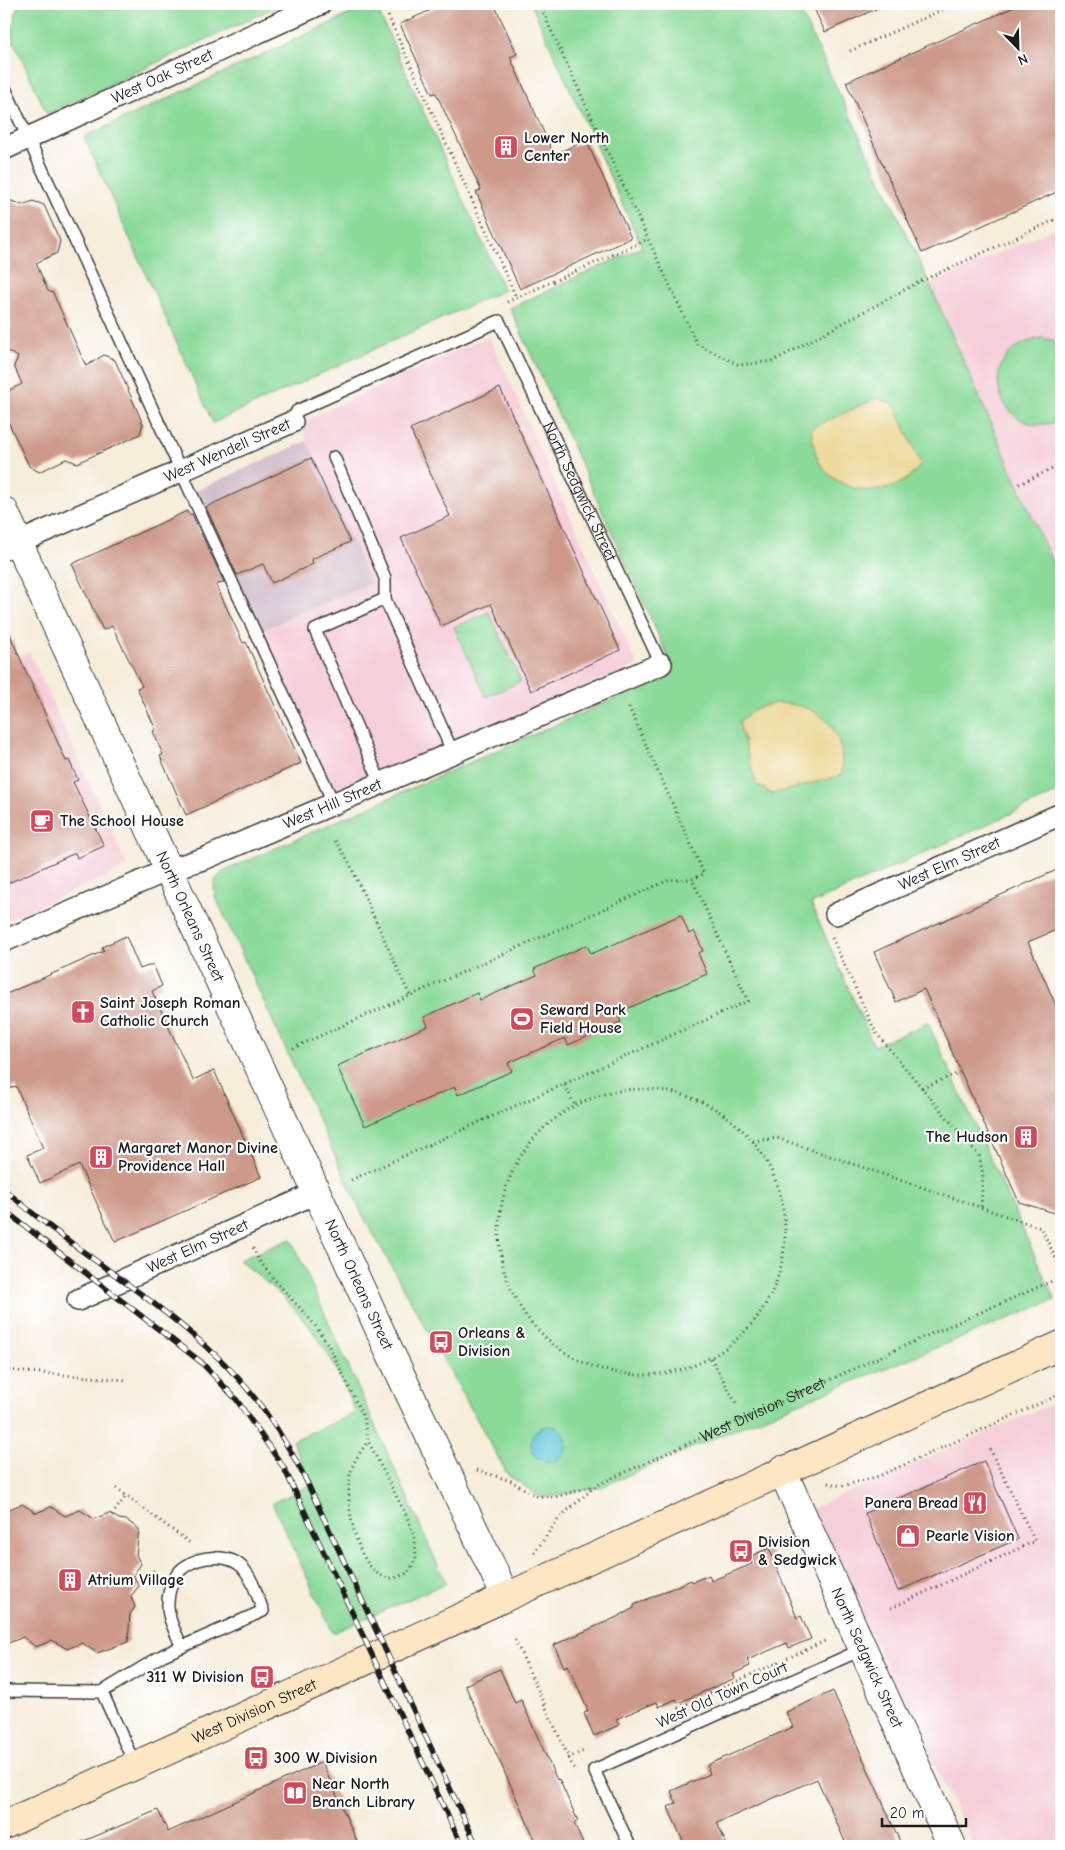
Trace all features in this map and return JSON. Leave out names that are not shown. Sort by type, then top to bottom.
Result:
[{"type":"main road","name":"West Division Street","points":[[4,1825],[505,1595],[1061,1345]]},
{"type":"street","name":"West Oak Street","points":[[4,149],[320,4]]},
{"type":"street","name":"West Wendell Street","points":[[11,546],[292,422]]},
{"type":"street","name":"North Orleans Street","points":[[4,511],[11,546],[168,870],[316,1193],[505,1595]]},
{"type":"street","name":"West Hill Street","points":[[4,941],[168,870],[206,858],[661,664]]},
{"type":"street","name":"West Elm Street","points":[[836,914],[1061,814]]},
{"type":"street","name":"West Elm Street","points":[[78,1300],[316,1193]]},
{"type":"street","name":"North Sedgwick Street","points":[[782,1470],[952,1846]]},
{"type":"lane","points":[[4,86],[334,804]]},
{"type":"lane","name":"West Wendell Street","points":[[292,422],[297,410],[499,321]]},
{"type":"lane","name":"North Sedgwick Street","points":[[499,321],[661,664]]},
{"type":"lane","points":[[334,456],[385,578],[385,599],[453,753]]},
{"type":"lane","points":[[381,784],[315,630],[385,599]]},
{"type":"lane","points":[[4,1691],[102,1692],[163,1655],[182,1647],[263,1611],[246,1571],[233,1561],[216,1557],[199,1560],[182,1569],[170,1586],[167,1604],[182,1647]]},
{"type":"lane","name":"West Old Town Court","points":[[630,1846],[594,1770],[863,1649]]},
{"type":"lane","points":[[102,1692],[135,1765]]},
{"type":"path","points":[[539,4],[697,344],[739,365],[773,361],[916,282],[1061,217]]},
{"type":"path","points":[[850,51],[955,4]]},
{"type":"path","points":[[384,7],[518,299]]},
{"type":"path","points":[[501,303],[518,299],[648,239]]},
{"type":"path","points":[[1019,484],[1061,465]]},
{"type":"path","points":[[293,1048],[669,880],[692,879],[704,874],[628,705]]},
{"type":"path","points":[[335,841],[348,860],[410,996]]},
{"type":"path","points":[[351,1180],[748,1001],[692,879]]},
{"type":"path","points":[[836,914],[824,919],[876,1034],[979,1156],[983,1174],[981,1207]]},
{"type":"path","points":[[1058,949],[1061,956]]},
{"type":"path","points":[[922,1088],[961,1072]]},
{"type":"path","points":[[565,1085],[575,1106]]},
{"type":"path","points":[[638,1089],[670,1092],[701,1102],[729,1119],[753,1141],[774,1177],[785,1218],[783,1260],[769,1299],[744,1333],[711,1358],[668,1374],[623,1375],[580,1362],[543,1336],[515,1301],[500,1258],[499,1213],[512,1170],[539,1133],[575,1106],[605,1094],[638,1089]]},
{"type":"path","points":[[753,1141],[777,1138],[1041,1228],[1061,1269]]},
{"type":"path","points":[[243,1225],[258,1259],[315,1325],[330,1348],[364,1418],[368,1441],[408,1517],[415,1540],[416,1559],[408,1573],[394,1578],[380,1575],[369,1567],[360,1549],[352,1524],[349,1496],[350,1471],[368,1441]]},
{"type":"path","name":"West Division Street","points":[[532,1556],[560,1517],[597,1485],[1061,1277]]},
{"type":"path","points":[[711,1358],[736,1403]]},
{"type":"path","points":[[4,1370],[126,1380]]},
{"type":"path","points":[[825,1482],[842,1486],[879,1476],[1061,1394]]},
{"type":"path","points":[[891,1608],[1035,1541],[989,1447]]},
{"type":"path","points":[[440,1457],[511,1481],[536,1496],[562,1496],[597,1485]]},
{"type":"path","points":[[116,1488],[156,1518]]},
{"type":"path","points":[[112,1515],[126,1496]]},
{"type":"path","points":[[515,1640],[577,1775]]},
{"type":"path","points":[[675,1709],[826,1641]]},
{"type":"path","points":[[568,1758],[595,1746]]},
{"type":"shaded area","points":[[1061,225],[1061,579],[929,285]]},
{"type":"shaded area","points":[[489,336],[637,665],[329,793],[255,633],[371,583],[299,423]]},
{"type":"shaded area","points":[[307,441],[371,583],[255,633],[191,493]]},
{"type":"shaded area","points":[[29,652],[128,867],[4,921],[4,663]]},
{"type":"shaded area","points":[[1061,1400],[1061,1846],[974,1846],[810,1509]]},
{"type":"green space","points":[[18,4],[282,4],[47,114],[11,36]]},
{"type":"green space","points":[[375,4],[504,290],[213,423],[84,137]]},
{"type":"green space","points":[[531,4],[797,4],[922,267],[1061,582],[1061,791],[811,904],[874,1046],[928,1023],[1055,1300],[757,1420],[601,1487],[542,1498],[508,1475],[361,1212],[215,896],[214,888],[217,878],[226,870],[675,672],[510,308],[642,247]]},
{"type":"green space","points":[[1042,338],[1061,342],[1061,420],[1040,424],[1022,420],[1008,409],[1000,394],[998,377],[1004,360],[1018,346]]},
{"type":"green space","points":[[489,612],[521,681],[486,697],[454,627]]},
{"type":"green space","points":[[291,1239],[446,1583],[333,1633],[272,1503],[313,1484],[292,1441],[355,1413],[334,1366],[318,1338],[287,1301],[239,1260]]},
{"type":"sand","points":[[877,398],[894,404],[921,464],[898,485],[886,489],[862,490],[850,487],[839,481],[821,465],[815,452],[811,428]]},
{"type":"sand","points":[[775,703],[791,704],[806,708],[827,721],[835,731],[839,744],[842,758],[842,775],[772,794],[756,784],[739,722],[755,709]]},
{"type":"water","points":[[549,1426],[556,1427],[562,1431],[566,1437],[566,1451],[562,1457],[556,1461],[549,1462],[542,1461],[536,1457],[532,1451],[531,1444],[532,1437],[536,1431],[542,1427]]},
{"type":"building","name":"Lower North Center","points":[[444,4],[494,4],[517,54],[510,57],[554,155],[586,140],[631,238],[520,289],[476,192],[481,190],[436,93],[432,94],[400,24]]},
{"type":"building","points":[[812,4],[887,4],[825,32]]},
{"type":"building","points":[[1021,4],[1061,4],[1061,190],[922,253],[846,82]]},
{"type":"building","points":[[4,198],[22,205],[33,201],[44,205],[60,241],[57,253],[36,263],[48,291],[53,293],[86,366],[104,355],[115,360],[143,424],[140,434],[126,441],[77,463],[66,459],[39,472],[29,466],[4,413],[4,393],[22,384],[14,366],[18,357],[7,351],[4,343]]},
{"type":"building","points":[[500,388],[620,650],[531,691],[491,604],[441,626],[401,538],[450,516],[410,429]]},
{"type":"building","points":[[311,458],[350,542],[312,559],[313,564],[272,583],[263,564],[237,575],[206,507]]},
{"type":"building","points":[[187,511],[189,515],[192,514],[224,582],[216,585],[243,643],[246,642],[301,763],[186,815],[160,756],[163,755],[153,731],[156,730],[137,688],[142,686],[112,626],[103,630],[72,564]]},
{"type":"building","points":[[4,622],[66,761],[69,760],[78,780],[73,782],[104,846],[77,858],[75,853],[4,885]]},
{"type":"building","points":[[1061,868],[1061,928],[1028,942],[1061,1017],[1061,1215],[1019,1202],[924,989],[896,1002],[874,952]]},
{"type":"building","name":"Seward Park Field House","points":[[681,915],[689,934],[694,931],[703,951],[698,953],[707,974],[617,1013],[621,1022],[568,1045],[565,1038],[508,1063],[512,1071],[458,1095],[455,1087],[365,1126],[337,1066],[428,1026],[424,1017],[477,993],[480,1000],[537,975],[534,969],[587,945],[591,954]]},
{"type":"building","points":[[126,936],[140,969],[153,964],[162,986],[152,991],[193,1080],[214,1070],[261,1177],[115,1242],[79,1165],[40,1183],[27,1155],[43,1148],[16,1086],[4,1091],[4,995],[104,951],[102,947]]},
{"type":"building","points":[[984,1461],[1018,1539],[898,1591],[865,1513]]},
{"type":"building","name":"Atrium Village","points":[[22,1504],[36,1513],[51,1507],[65,1516],[80,1510],[94,1519],[109,1513],[119,1519],[126,1520],[139,1529],[136,1555],[141,1564],[133,1575],[139,1586],[131,1596],[135,1607],[130,1614],[128,1642],[97,1653],[82,1643],[67,1649],[52,1640],[36,1647],[23,1637],[4,1645],[4,1511]]},
{"type":"building","points":[[769,1548],[797,1618],[801,1616],[811,1639],[789,1648],[787,1643],[747,1660],[750,1666],[733,1674],[735,1678],[678,1703],[676,1699],[659,1707],[657,1702],[616,1719],[619,1725],[594,1736],[584,1713],[588,1711],[568,1665],[564,1667],[554,1645],[617,1617],[634,1608],[634,1605],[691,1580],[692,1582],[709,1575],[711,1581],[752,1564],[749,1557]]},
{"type":"building","points":[[500,1669],[515,1703],[521,1700],[557,1780],[559,1779],[578,1821],[574,1823],[584,1846],[538,1846],[465,1685]]},
{"type":"building","points":[[833,1691],[902,1846],[847,1846],[817,1779],[717,1823],[727,1846],[685,1846],[668,1807],[676,1803],[671,1791],[710,1774],[707,1765],[793,1727],[786,1712]]},
{"type":"building","name":"Near North Branch Library","points":[[322,1762],[359,1846],[72,1846],[158,1810],[168,1832]]},
{"type":"railway","points":[[4,1189],[186,1329],[225,1364],[263,1409],[285,1442],[304,1476],[477,1846]]},
{"type":"railway","points":[[4,1210],[201,1362],[236,1399],[284,1468],[462,1846]]},
{"type":"place","name":"Lower North Center","points":[[506,147]]},
{"type":"place","name":"The School House","points":[[42,821]]},
{"type":"place","name":"Saint Joseph Roman Catholic Church","points":[[83,1012]]},
{"type":"place","name":"Seward Park Field House","points":[[522,1019]]},
{"type":"place","name":"The Hudson","points":[[1026,1137]]},
{"type":"place","name":"Margaret Manor Divine Providence Hall","points":[[101,1157]]},
{"type":"place","name":"Orleans & Division","points":[[441,1342]]},
{"type":"place","name":"Panera Bread","points":[[975,1503]]},
{"type":"place","name":"Pearle Vision","points":[[908,1536]]},
{"type":"place","name":"Division & Sedgwick","points":[[741,1551]]},
{"type":"place","name":"Atrium Village","points":[[70,1580]]},
{"type":"place","name":"311 W Division","points":[[262,1677]]},
{"type":"place","name":"300 W Division","points":[[256,1758]]},
{"type":"place","name":"Near North Branch Library","points":[[295,1793]]}]
